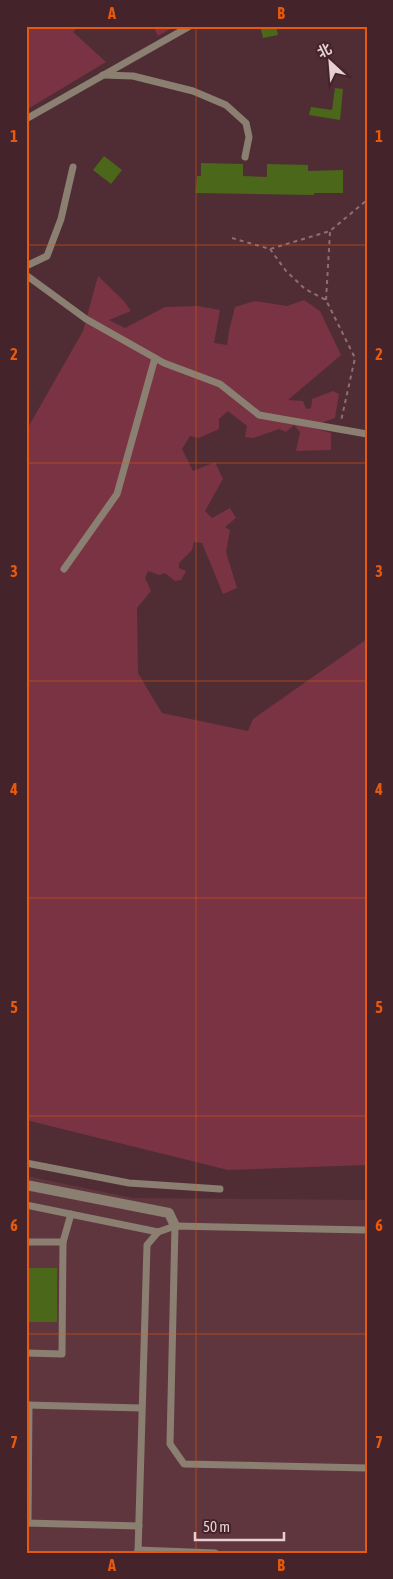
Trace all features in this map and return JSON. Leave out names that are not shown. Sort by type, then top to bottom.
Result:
[{"type":"street","points":[[26,1185],[168,1213],[175,1226]]},
{"type":"lane","points":[[26,119],[190,26]]},
{"type":"lane","points":[[103,75],[133,76],[193,91],[226,105],[246,122],[249,137],[245,157]]},
{"type":"lane","points":[[26,266],[47,256],[61,219],[73,167]]},
{"type":"lane","points":[[26,275],[86,319],[164,363],[220,384],[259,415],[367,434]]},
{"type":"lane","points":[[64,569],[117,494],[155,358]]},
{"type":"lane","points":[[26,1163],[129,1183],[220,1190]]},
{"type":"lane","points":[[26,1205],[158,1232]]},
{"type":"lane","points":[[26,1353],[62,1354],[63,1242],[71,1214]]},
{"type":"lane","points":[[215,1553],[138,1551],[147,1245],[158,1232],[175,1226],[367,1230]]},
{"type":"lane","points":[[175,1226],[170,1444],[184,1464],[367,1468]]},
{"type":"lane","points":[[26,1242],[63,1242]]},
{"type":"lane","points":[[139,1526],[27,1523],[28,1405],[141,1408]]},
{"type":"path","points":[[364,26],[367,30]]},
{"type":"path","points":[[232,238],[270,249],[330,231],[367,200]]},
{"type":"path","points":[[330,231],[326,300],[355,358],[340,428]]},
{"type":"path","points":[[270,249],[286,271],[305,289],[326,300]]},
{"type":"shaded area","points":[[26,26],[79,26],[73,32],[106,62],[26,110]]},
{"type":"shaded area","points":[[153,26],[175,26],[158,36]]},
{"type":"shaded area","points":[[98,276],[124,301],[131,311],[109,320],[125,328],[165,307],[198,306],[220,310],[214,343],[227,345],[235,307],[255,301],[287,306],[304,300],[320,311],[341,355],[288,400],[303,401],[306,409],[311,408],[312,399],[333,391],[339,394],[335,418],[310,427],[331,433],[331,450],[296,451],[300,432],[294,425],[286,432],[279,429],[253,438],[245,437],[247,426],[228,411],[219,419],[219,429],[199,438],[190,436],[182,449],[193,471],[215,462],[223,479],[205,511],[212,518],[230,508],[236,518],[225,527],[230,530],[226,552],[237,588],[223,594],[202,543],[194,542],[192,550],[179,563],[179,568],[186,571],[181,580],[175,581],[165,573],[159,575],[148,571],[145,578],[151,591],[137,608],[138,673],[162,713],[248,731],[253,719],[367,639],[367,1165],[228,1170],[26,1120],[26,431],[83,331]]},
{"type":"shaded area","points":[[26,1176],[133,1198],[367,1200],[367,1553],[26,1553]]},
{"type":"building","points":[[260,26],[276,26],[278,35],[263,38]]},
{"type":"building","points":[[335,88],[343,89],[340,120],[309,115],[311,107],[332,110]]},
{"type":"building","points":[[104,156],[122,170],[111,184],[93,170]]},
{"type":"building","points":[[201,163],[243,164],[243,176],[267,177],[267,164],[308,165],[308,171],[343,170],[343,193],[314,193],[314,195],[196,193],[197,176],[201,176]]},
{"type":"building","points":[[26,1268],[57,1268],[57,1322],[26,1322]]}]
